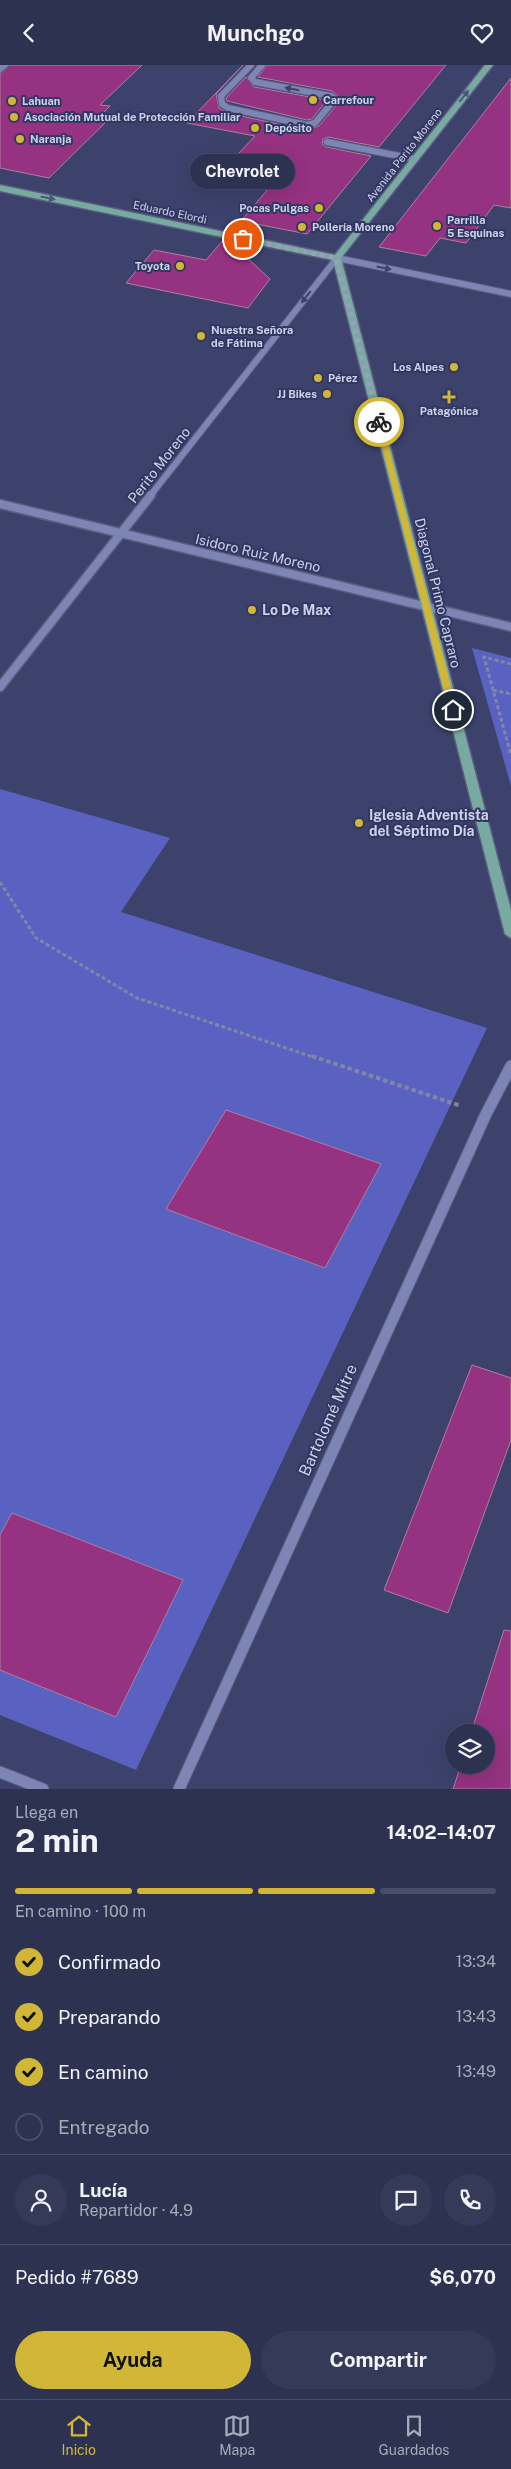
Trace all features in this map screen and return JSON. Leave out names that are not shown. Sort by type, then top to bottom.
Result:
[{"type":"main road","name":"Avenida Perito Moreno","points":[[336,258],[489,65]]},
{"type":"main road","name":"Eduardo Elordi","points":[[0,188],[336,258]]},
{"type":"main road","name":"Diagonal Primo Capraro","points":[[336,258],[511,934]]},
{"type":"street","points":[[0,69],[5,65]]},
{"type":"street","points":[[252,65],[221,95],[222,104],[228,108],[306,125],[315,123],[335,99],[331,96],[255,82],[251,77],[262,65]]},
{"type":"street","points":[[327,142],[415,159]]},
{"type":"street","name":"Eduardo Elordi","points":[[336,258],[511,294]]},
{"type":"street","name":"Perito Moreno","points":[[0,687],[336,258]]},
{"type":"street","name":"Isidoro Ruiz Moreno","points":[[0,504],[511,627]]},
{"type":"street","name":"Bartolomé Mitre","points":[[179,1789],[486,1114],[511,1066]]},
{"type":"street","points":[[0,1772],[43,1789]]},
{"type":"path","points":[[511,664],[484,657],[510,745],[511,755]]},
{"type":"path","points":[[493,690],[511,694]]},
{"type":"path","points":[[0,882],[36,938],[136,998],[486,1114]]},
{"type":"shaded area","points":[[472,648],[511,658],[511,786]]},
{"type":"shaded area","points":[[0,789],[170,838],[121,912],[487,1028],[136,1770],[0,1715]]},
{"type":"building","points":[[10,65],[142,65],[100,105],[110,106],[98,118],[108,120],[49,178],[0,168],[0,74]]},
{"type":"building","points":[[243,65],[216,94],[219,108],[227,113],[306,130],[319,126],[339,102],[339,97],[332,91],[258,77],[267,65],[446,65],[379,147],[328,137],[323,139],[322,144],[326,147],[371,156],[307,234],[241,221],[274,182],[222,171],[255,136],[187,123]]},
{"type":"building","points":[[246,77],[254,87],[327,100],[312,119],[307,120],[227,101],[226,98]]},
{"type":"building","points":[[511,78],[511,208],[494,205],[466,243],[440,238],[426,256],[379,247]]},
{"type":"building","points":[[224,239],[228,240],[270,279],[248,308],[126,283],[154,250],[206,260]]},
{"type":"building","points":[[226,1110],[381,1164],[325,1268],[166,1209]]},
{"type":"building","points":[[472,1365],[511,1378],[511,1440],[448,1613],[384,1590]]},
{"type":"building","points":[[12,1513],[183,1580],[116,1717],[0,1670],[0,1535]]},
{"type":"building","points":[[504,1630],[511,1631],[511,1789],[453,1789],[458,1774],[495,1774],[495,1724],[474,1724]]},
{"type":"way so far","points":[[243,239],[336,258],[379,422]]},
{"type":"place","name":"Carrefour","points":[[313,100]]},
{"type":"place","name":"Lahuan","points":[[12,101]]},
{"type":"place","name":"Asociación Mutual de Protección Familiar","points":[[14,117]]},
{"type":"place","name":"Depósito","points":[[255,128]]},
{"type":"place","name":"Naranja","points":[[20,139]]},
{"type":"place","name":"Pocas Pulgas","points":[[319,208]]},
{"type":"place","name":"Parrilla 5 Esquinas","points":[[437,226]]},
{"type":"place","name":"Pollería Moreno","points":[[302,227]]},
{"type":"place","name":"Chevrolet","points":[[243,239]]},
{"type":"place","name":"Toyota","points":[[180,266]]},
{"type":"place","name":"Nuestra Señora de Fátima","points":[[201,336]]},
{"type":"place","name":"Los Alpes","points":[[454,367]]},
{"type":"place","name":"Pérez","points":[[318,378]]},
{"type":"place","name":"JJ Bikes","points":[[327,394]]},
{"type":"place","name":"Patagónica","points":[[449,397]]},
{"type":"place","name":"Lo De Max","points":[[252,610]]},
{"type":"place","name":"Iglesia Adventista del Séptimo Día","points":[[359,823]]},
{"type":"route","points":[[379,422],[453,710]]}]
